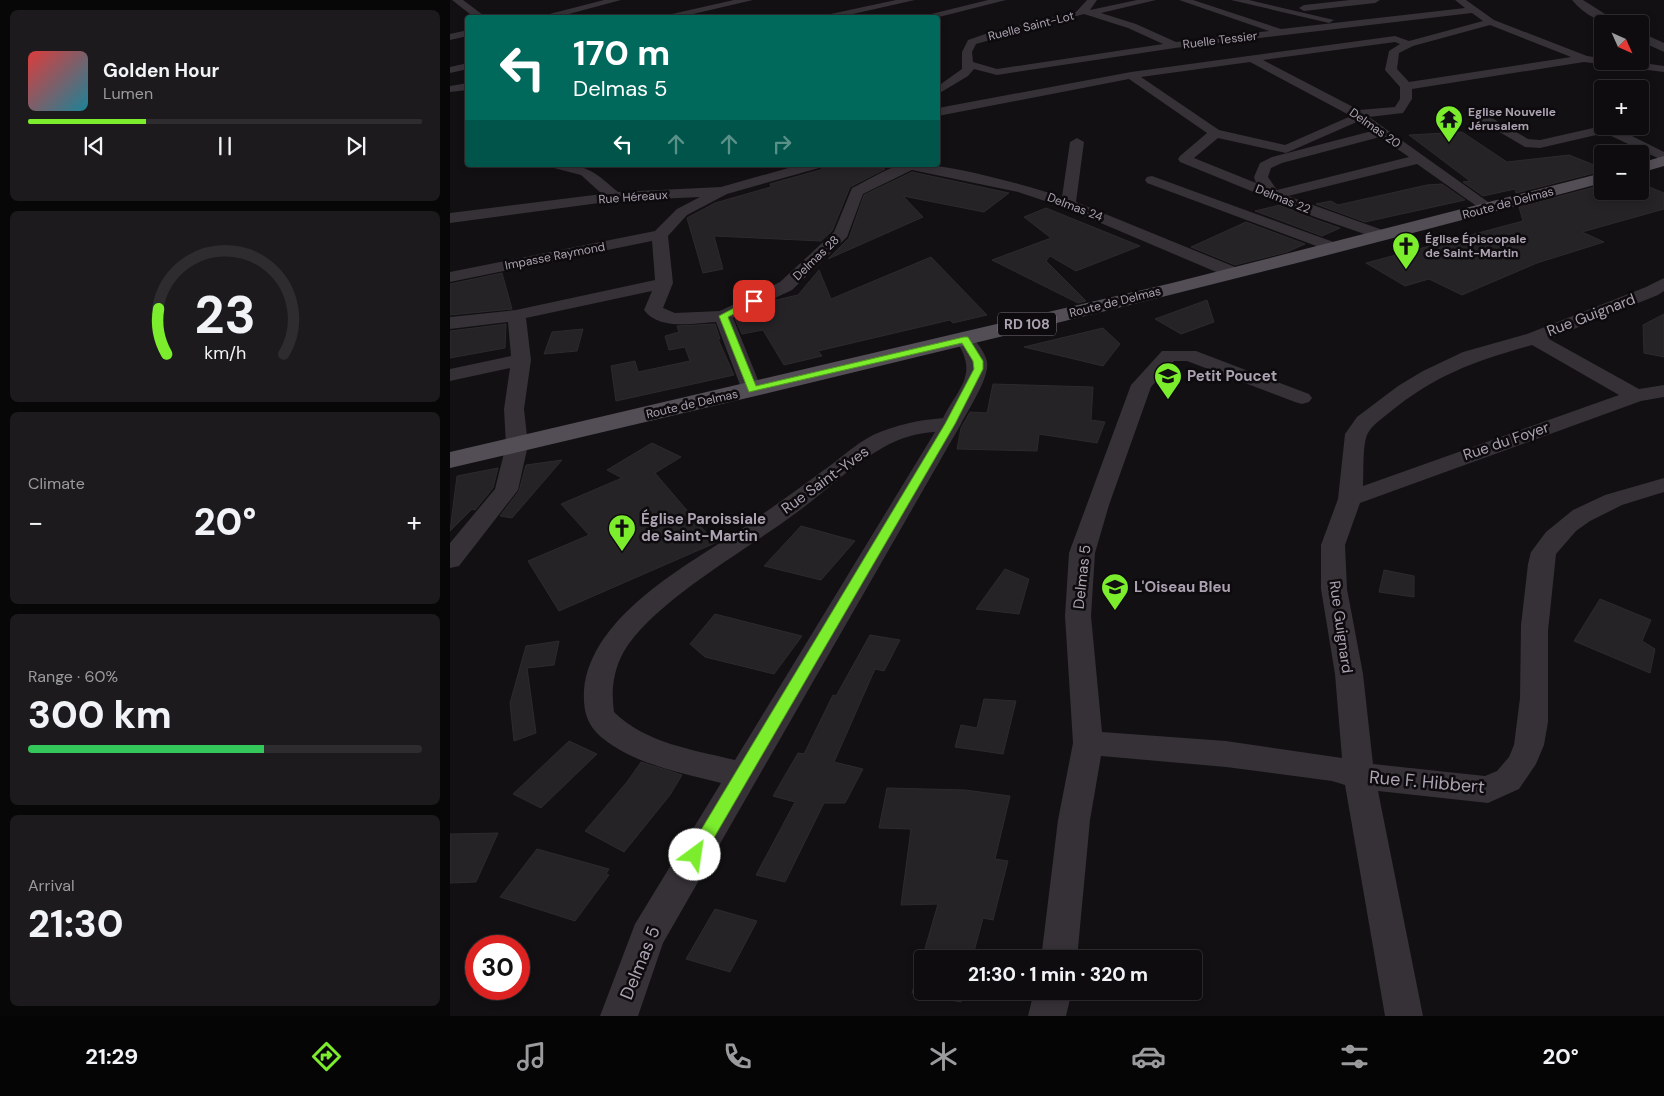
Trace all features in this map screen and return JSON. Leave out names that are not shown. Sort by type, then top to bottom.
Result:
[{"type":"main road","points":[[1649,165],[1664,161]]},
{"type":"main road","name":"Route de Delmas","points":[[450,460],[752,390],[1234,273],[1490,209],[1594,180]]},
{"type":"street","points":[[458,0],[478,15]]},
{"type":"street","points":[[542,14],[615,0],[621,9]]},
{"type":"street","points":[[708,0],[736,13]]},
{"type":"street","points":[[673,15],[748,0]]},
{"type":"street","points":[[830,15],[910,0]]},
{"type":"street","points":[[934,15],[1001,0]]},
{"type":"street","name":"Ruelle Saint-Lot","points":[[940,90],[964,74],[969,64],[968,47],[980,39],[1084,13],[1092,0]]},
{"type":"street","points":[[1084,13],[1151,0]]},
{"type":"street","points":[[1184,0],[1283,32]]},
{"type":"street","points":[[1239,1],[1260,0]]},
{"type":"street","points":[[1283,11],[1375,0]]},
{"type":"street","points":[[1460,0],[1491,22],[1585,59],[1664,69]]},
{"type":"street","points":[[1577,0],[1599,15]]},
{"type":"street","points":[[1239,1],[1351,24],[1409,44]]},
{"type":"street","name":"Ruelle Tessier","points":[[969,64],[997,72],[1175,46],[1472,10]]},
{"type":"street","points":[[1084,13],[1132,26],[1175,46]]},
{"type":"street","points":[[1131,75],[1214,134],[1286,149],[1359,115],[1399,110],[1406,99],[1406,86],[1391,70],[1391,60],[1394,51],[1409,44],[1491,22]]},
{"type":"street","points":[[450,32],[465,34]]},
{"type":"street","points":[[450,37],[465,34]]},
{"type":"street","points":[[940,112],[1131,75],[1395,39]]},
{"type":"street","points":[[1649,40],[1664,48]]},
{"type":"street","name":"Delmas 20","points":[[1252,59],[1359,115],[1490,209]]},
{"type":"street","points":[[1406,86],[1585,59]]},
{"type":"street","points":[[450,70],[465,67]]},
{"type":"street","points":[[944,72],[956,79]]},
{"type":"street","points":[[452,89],[465,87]]},
{"type":"street","points":[[1042,92],[1060,101]]},
{"type":"street","points":[[1478,114],[1525,143],[1540,144],[1607,129],[1664,157]]},
{"type":"street","points":[[1382,132],[1277,160],[1265,166],[1261,177],[1264,185],[1274,195],[1419,159]]},
{"type":"street","name":"Delmas 22","points":[[1214,134],[1185,159],[1320,214],[1382,235]]},
{"type":"street","points":[[1068,204],[1077,142]]},
{"type":"street","points":[[564,167],[586,172],[614,197]]},
{"type":"street","name":"Rue Héreaux","points":[[450,218],[614,197],[722,191],[807,167]]},
{"type":"street","name":"Delmas 28","points":[[664,283],[654,310],[672,319],[723,316],[786,286],[841,234],[857,191],[906,167]]},
{"type":"street","name":"Delmas 24","points":[[920,167],[1022,188],[1068,204],[1234,273]]},
{"type":"street","points":[[1152,180],[1333,248]]},
{"type":"street","points":[[450,324],[516,315],[664,283],[660,235],[682,212],[722,191]]},
{"type":"street","name":"Impasse Raymond","points":[[450,277],[660,235]]},
{"type":"street","name":"Rue Guignard","points":[[1404,1016],[1359,776],[1349,674],[1334,589],[1333,545],[1350,499],[1356,434],[1365,422],[1405,390],[1430,375],[1470,356],[1534,338],[1652,291],[1664,284]]},
{"type":"street","points":[[450,560],[506,490],[517,445],[514,409],[520,360],[516,315]]},
{"type":"street","points":[[723,316],[752,390]]},
{"type":"street","points":[[1534,338],[1636,396]]},
{"type":"street","name":"Delmas 5","points":[[619,1016],[648,936],[950,424],[979,369],[978,361],[964,339]]},
{"type":"street","name":"Delmas 5","points":[[1060,950],[1074,820],[1088,743],[1078,616],[1082,553],[1097,505],[1141,385],[1169,355],[1189,355],[1302,398]]},
{"type":"street","points":[[450,375],[520,360]]},
{"type":"street","name":"Rue du Foyer","points":[[1350,499],[1636,396],[1664,391]]},
{"type":"street","name":"Rue Saint-Yves","points":[[742,775],[643,747],[625,738],[612,728],[601,716],[595,686],[608,652],[639,615],[663,595],[744,540],[878,441],[913,427],[950,424]]},
{"type":"street","name":"Rue F. Hibbert","points":[[1088,743],[1226,754],[1332,768],[1359,776],[1488,790],[1503,786],[1512,777],[1527,755],[1534,729],[1534,631],[1543,553],[1559,534],[1583,514],[1620,496],[1664,485]]},
{"type":"street","points":[[1047,1016],[1051,1000]]},
{"type":"building","points":[[1462,132],[1507,162],[1569,155],[1594,165],[1594,173],[1516,193],[1515,189],[1483,196],[1463,182],[1470,181],[1409,135]]},
{"type":"building","points":[[825,167],[878,167],[885,169],[850,187],[832,231],[821,241],[714,236],[723,269],[703,273],[687,218],[715,203],[771,187],[770,184]]},
{"type":"building","points":[[912,172],[1009,193],[984,212],[903,196],[923,217],[828,259],[849,238],[864,195]]},
{"type":"building","points":[[1442,184],[1465,200],[1365,222],[1316,204],[1331,201],[1338,205],[1427,185]]},
{"type":"building","points":[[1594,187],[1594,200],[1649,200],[1649,187],[1664,193],[1664,209],[1582,232],[1604,242],[1537,263],[1462,295],[1429,279],[1405,286],[1366,263],[1523,221],[1519,207]]},
{"type":"building","points":[[1280,205],[1340,228],[1322,236],[1255,211]]},
{"type":"building","points":[[1046,208],[1140,246],[1076,271],[1050,256],[1046,261],[1086,301],[1078,303],[992,260],[1051,238],[1024,217]]},
{"type":"building","points":[[1246,222],[1305,244],[1287,252],[1235,265],[1191,247]]},
{"type":"building","points":[[931,257],[987,315],[953,323],[950,320],[818,351],[822,356],[784,365],[763,330],[742,334],[735,319],[776,300],[798,295],[819,270],[831,299]]},
{"type":"building","points":[[502,273],[512,309],[450,315],[450,284]]},
{"type":"building","points":[[1207,300],[1214,322],[1181,334],[1155,319]]},
{"type":"building","points":[[1664,314],[1664,357],[1644,353],[1643,325]]},
{"type":"building","points":[[506,324],[505,348],[450,358],[450,331]]},
{"type":"building","points":[[715,324],[720,339],[718,339],[734,375],[616,401],[611,366],[635,361],[638,372],[690,361],[685,347],[669,350],[665,336],[679,332],[677,326]]},
{"type":"building","points":[[1103,328],[1120,344],[1103,366],[1024,347]]},
{"type":"building","points":[[583,329],[577,351],[544,354],[552,332]]},
{"type":"building","points":[[993,384],[1093,387],[1091,420],[1105,422],[1097,443],[1039,434],[1037,451],[957,449],[961,428],[970,412],[987,413]]},
{"type":"building","name":"Église Paroissiale de Saint-Martin","points":[[652,443],[681,457],[655,473],[715,543],[559,611],[528,561],[589,535],[561,504],[622,478],[607,470]]},
{"type":"building","points":[[562,460],[512,518],[500,516],[519,491],[526,465]]},
{"type":"building","points":[[498,468],[493,488],[475,510],[472,509],[450,531],[457,476]]},
{"type":"building","points":[[801,526],[855,541],[821,580],[764,566]]},
{"type":"building","points":[[1005,569],[1029,579],[1019,614],[976,609]]},
{"type":"building","points":[[1384,570],[1414,576],[1414,597],[1379,592]]},
{"type":"building","points":[[1600,599],[1651,620],[1642,641],[1655,649],[1650,673],[1574,641]]},
{"type":"building","points":[[715,614],[802,636],[774,674],[705,657],[690,644]]},
{"type":"building","points":[[870,635],[900,640],[884,671],[875,669],[834,762],[863,769],[845,803],[824,803],[785,882],[756,875],[795,802],[773,796],[798,753],[804,754],[833,695],[836,696]]},
{"type":"building","points":[[559,641],[554,665],[527,668],[536,733],[514,741],[510,703],[526,646]]},
{"type":"building","points":[[984,699],[1016,701],[1003,754],[955,747],[961,725],[977,728]]},
{"type":"building","points":[[569,741],[597,754],[541,808],[513,794]]},
{"type":"building","points":[[641,762],[682,775],[670,795],[624,852],[585,831],[627,782]]},
{"type":"building","points":[[887,788],[965,790],[1010,796],[995,859],[1008,861],[993,920],[983,918],[974,950],[925,950],[938,904],[901,905],[911,829],[879,828]]},
{"type":"building","points":[[498,833],[476,882],[450,883],[450,834]]},
{"type":"building","points":[[537,849],[609,869],[606,874],[609,875],[575,921],[500,897]]},
{"type":"building","points":[[715,909],[757,921],[730,972],[686,959]]},
{"type":"place","name":"Eglise Nouvelle Jérusalem","points":[[1449,143]]},
{"type":"place","name":"Église Épiscopale de Saint-Martin","points":[[1406,270]]},
{"type":"place","name":"Petit Poucet","points":[[1168,400]]},
{"type":"place","name":"Église Paroissiale de Saint-Martin","points":[[622,552]]},
{"type":"place","name":"L'Oiseau Bleu","points":[[1115,611]]},
{"type":"route","points":[[695,855],[950,424],[979,369],[978,361],[964,339],[752,390],[723,316],[754,301]]}]
